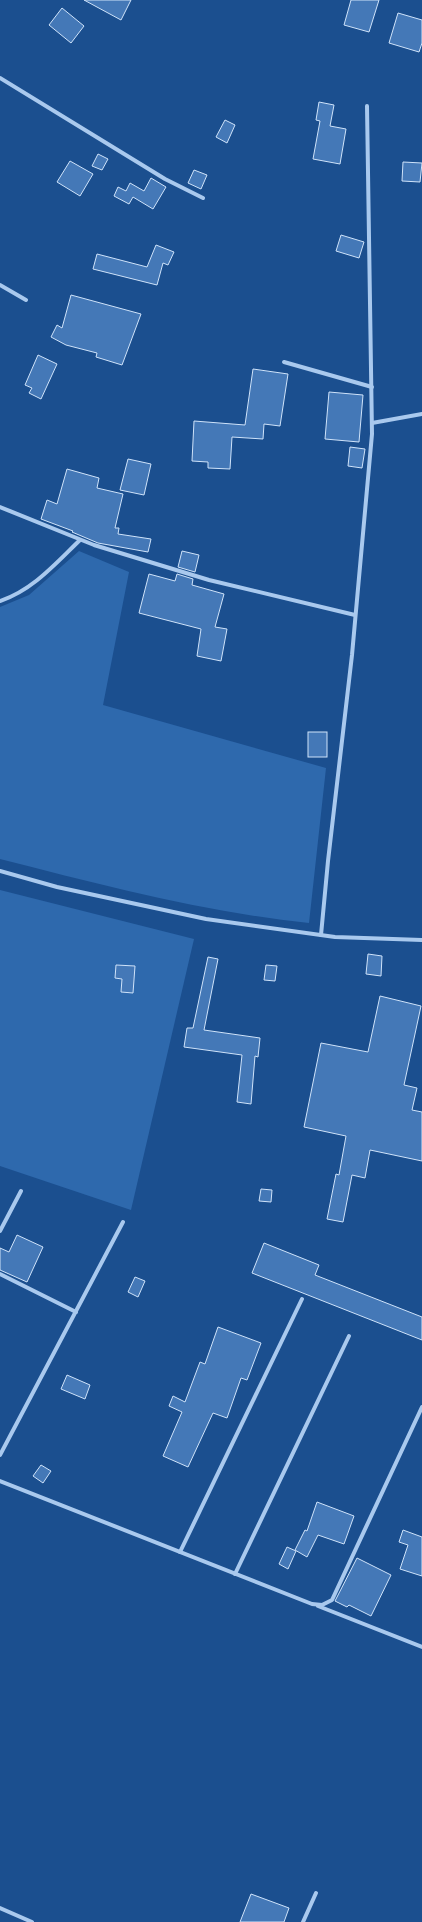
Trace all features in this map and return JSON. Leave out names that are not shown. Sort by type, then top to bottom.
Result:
[{"type":"street","points":[[0,78],[165,179],[203,198]]},
{"type":"street","points":[[321,935],[355,615],[372,422],[367,106]]},
{"type":"street","points":[[0,285],[26,300]]},
{"type":"street","points":[[284,362],[372,387]]},
{"type":"street","points":[[372,422],[422,414]]},
{"type":"street","points":[[0,507],[80,540],[209,580],[355,615]]},
{"type":"street","points":[[0,601],[20,592],[41,578],[80,540]]},
{"type":"street","points":[[0,871],[57,887],[206,919],[321,935],[422,940]]},
{"type":"street","points":[[0,1231],[21,1191]]},
{"type":"street","points":[[0,1455],[122,1222]]},
{"type":"street","points":[[0,1274],[76,1312]]},
{"type":"street","points":[[180,1552],[302,1299]]},
{"type":"street","points":[[235,1574],[349,1336]]},
{"type":"street","points":[[312,1604],[322,1605],[332,1600],[422,1407]]},
{"type":"street","points":[[0,1481],[422,1647]]},
{"type":"street","points":[[303,1922],[316,1893]]},
{"type":"street","points":[[0,1908],[32,1922]]},
{"type":"shaded area","points":[[79,551],[129,572],[103,705],[326,768],[309,923],[231,912],[153,897],[0,859],[0,607],[29,595]]},
{"type":"shaded area","points":[[0,890],[194,939],[131,1210],[0,1166]]},
{"type":"building","points":[[84,0],[131,0],[121,20]]},
{"type":"building","points":[[351,0],[379,0],[369,32],[344,25]]},
{"type":"building","points":[[62,8],[84,26],[71,43],[49,25]]},
{"type":"building","points":[[398,13],[422,20],[422,43],[419,52],[389,43]]},
{"type":"building","points":[[319,102],[334,105],[330,126],[346,129],[340,164],[313,159],[320,121],[316,120]]},
{"type":"building","points":[[225,120],[235,125],[227,143],[216,137]]},
{"type":"building","points":[[98,154],[108,159],[102,170],[92,166]]},
{"type":"building","points":[[70,161],[93,174],[80,196],[57,182]]},
{"type":"building","points":[[403,162],[422,163],[420,182],[402,181]]},
{"type":"building","points":[[194,170],[207,175],[201,189],[188,183]]},
{"type":"building","points":[[151,178],[166,187],[153,209],[133,197],[129,204],[114,196],[118,187],[126,191],[130,183],[144,191]]},
{"type":"building","points":[[341,235],[364,242],[359,258],[336,251]]},
{"type":"building","points":[[156,245],[174,252],[168,265],[163,263],[157,285],[93,269],[97,254],[147,267]]},
{"type":"building","points":[[71,295],[141,314],[122,365],[96,357],[97,353],[66,345],[51,337],[57,325],[62,328]]},
{"type":"building","points":[[38,355],[57,364],[41,399],[29,393],[32,388],[25,385]]},
{"type":"building","points":[[253,369],[288,374],[280,426],[264,424],[263,439],[232,437],[230,469],[208,468],[208,462],[192,461],[194,421],[245,425]]},
{"type":"building","points":[[329,392],[363,395],[359,442],[325,439]]},
{"type":"building","points":[[350,447],[365,449],[362,468],[348,466]]},
{"type":"building","points":[[128,459],[151,464],[144,495],[120,490]]},
{"type":"building","points":[[67,469],[99,478],[97,488],[123,494],[115,528],[119,528],[118,534],[151,539],[148,552],[98,543],[72,532],[73,531],[41,519],[47,500],[57,504]]},
{"type":"building","points":[[182,551],[199,555],[195,572],[178,567]]},
{"type":"building","points":[[149,574],[175,581],[177,574],[193,579],[192,585],[224,594],[215,627],[227,629],[221,661],[197,656],[201,629],[139,613]]},
{"type":"building","points":[[308,732],[327,732],[327,757],[308,757]]},
{"type":"building","points":[[368,954],[382,956],[381,976],[366,974]]},
{"type":"building","points":[[208,957],[218,959],[204,1030],[260,1038],[258,1057],[255,1056],[251,1104],[237,1102],[242,1055],[184,1047],[187,1028],[193,1028]]},
{"type":"building","points":[[116,965],[135,966],[133,993],[121,992],[122,979],[115,978]]},
{"type":"building","points":[[266,965],[277,966],[275,981],[264,980]]},
{"type":"building","points":[[380,996],[421,1006],[404,1085],[417,1088],[412,1110],[422,1112],[422,1161],[370,1150],[365,1178],[352,1175],[343,1222],[327,1219],[336,1174],[339,1175],[346,1136],[304,1127],[321,1043],[368,1052]]},
{"type":"building","points":[[261,1189],[272,1190],[271,1202],[259,1201]]},
{"type":"building","points":[[17,1235],[43,1247],[27,1282],[0,1270],[0,1248],[9,1252]]},
{"type":"building","points":[[264,1243],[319,1265],[315,1275],[422,1317],[422,1340],[252,1273]]},
{"type":"building","points":[[135,1277],[145,1281],[138,1297],[128,1292]]},
{"type":"building","points":[[218,1327],[261,1343],[247,1380],[241,1378],[227,1418],[213,1413],[188,1467],[163,1456],[182,1412],[169,1406],[173,1396],[185,1402],[200,1362],[205,1364]]},
{"type":"building","points":[[67,1375],[90,1385],[85,1399],[61,1389]]},
{"type":"building","points":[[41,1465],[51,1471],[43,1483],[33,1476]]},
{"type":"building","points":[[317,1502],[354,1516],[344,1544],[318,1535],[307,1557],[295,1550],[305,1530],[307,1531]]},
{"type":"building","points":[[403,1530],[422,1537],[422,1576],[400,1569],[408,1545],[399,1542]]},
{"type":"building","points":[[287,1547],[296,1551],[288,1569],[279,1564]]},
{"type":"building","points":[[357,1558],[391,1575],[371,1616],[349,1605],[347,1607],[335,1601]]},
{"type":"building","points":[[251,1894],[289,1908],[284,1922],[240,1922]]}]
